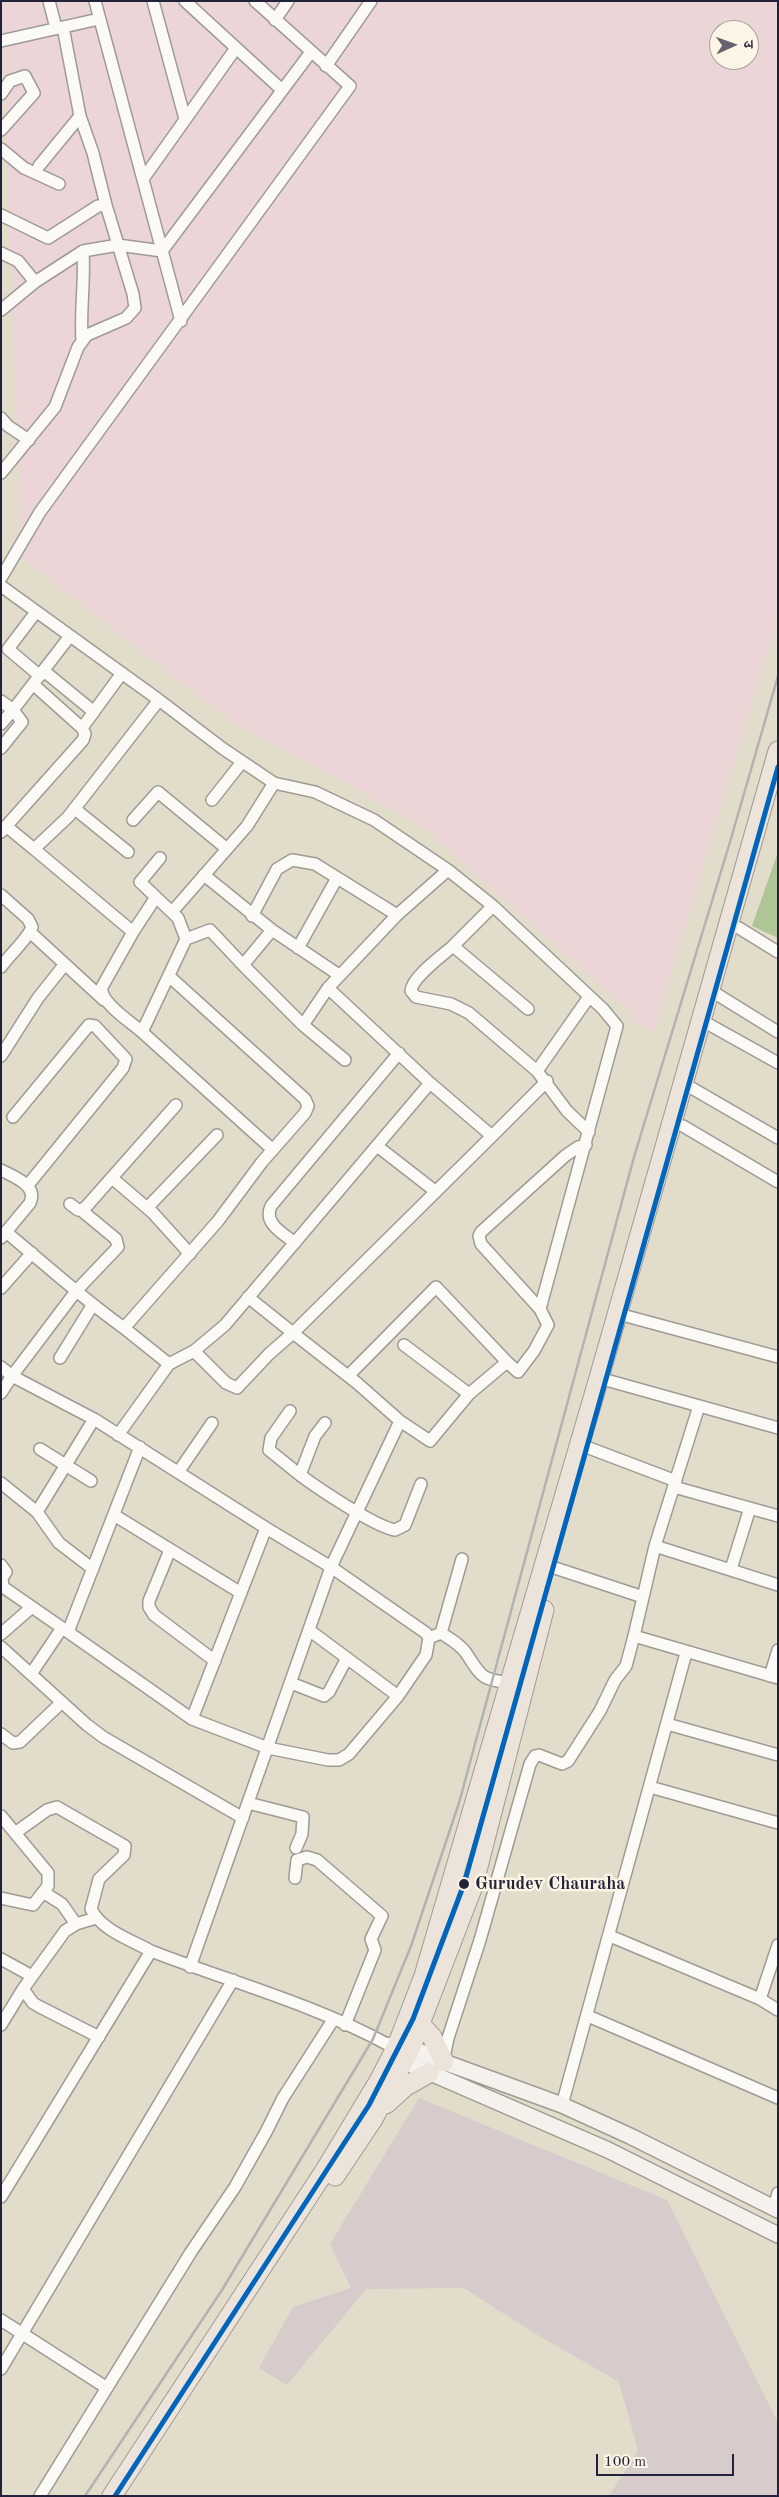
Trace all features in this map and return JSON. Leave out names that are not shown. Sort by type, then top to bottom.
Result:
[{"type":"highway","points":[[714,993],[739,928],[775,790],[778,751]]},
{"type":"highway","points":[[112,2496],[200,2371],[249,2295],[398,2050],[420,2024],[473,1886],[488,1788],[510,1683],[603,1380],[689,1086],[714,993],[775,790]]},
{"type":"highway","points":[[373,2119],[488,1788],[555,1568],[588,1448],[603,1380],[626,1316],[683,1126],[689,1086]]},
{"type":"highway","points":[[249,2295],[373,2119],[398,2092],[436,2068],[432,2037],[420,2024]]},
{"type":"highway","points":[[127,2496],[200,2371]]},
{"type":"main road","points":[[398,2050],[608,2150],[778,2235]]},
{"type":"main road","points":[[436,2068],[562,2105],[630,2136],[776,2209]]},
{"type":"street","points":[[49,1],[60,28],[80,116],[93,153],[135,308],[126,318],[92,332],[82,341]]},
{"type":"street","points":[[95,1],[181,321]]},
{"type":"street","points":[[153,1],[185,119]]},
{"type":"street","points":[[185,1],[282,90]]},
{"type":"street","points":[[1,578],[40,512],[181,321],[350,86],[255,1]]},
{"type":"street","points":[[275,20],[288,1]]},
{"type":"street","points":[[326,66],[371,1]]},
{"type":"street","points":[[1,41],[100,18]]},
{"type":"street","points":[[143,180],[236,48]]},
{"type":"street","points":[[162,251],[311,52]]},
{"type":"street","points":[[1,94],[10,81],[23,76],[27,77],[34,94],[1,130]]},
{"type":"street","points":[[39,166],[80,116]]},
{"type":"street","points":[[1,149],[24,168],[59,184]]},
{"type":"street","points":[[1,215],[41,237],[50,238],[98,206],[106,206]]},
{"type":"street","points":[[1,310],[35,282],[83,251],[118,244],[162,251]]},
{"type":"street","points":[[1,473],[44,423],[61,396],[82,341],[80,308],[85,282],[83,251]]},
{"type":"street","points":[[1,253],[18,261],[35,282]]},
{"type":"street","points":[[1,418],[8,426],[29,440]]},
{"type":"street","points":[[1,586],[242,762],[274,783],[292,789],[315,792],[374,820],[448,870],[493,906],[603,1009],[617,1026],[540,1309]]},
{"type":"street","points":[[36,612],[8,649],[39,678],[85,734],[83,740],[4,829],[34,849],[133,932]]},
{"type":"street","points":[[1,724],[39,678],[70,636]]},
{"type":"street","points":[[82,728],[122,673]]},
{"type":"street","points":[[39,678],[94,712]]},
{"type":"street","points":[[34,849],[75,809],[159,700]]},
{"type":"street","points":[[1,701],[13,710],[22,722],[1,748]]},
{"type":"street","points":[[212,800],[242,762]]},
{"type":"street","points":[[172,912],[247,826],[274,783]]},
{"type":"street","points":[[132,820],[158,792],[227,849]]},
{"type":"street","points":[[75,809],[128,852]]},
{"type":"street","points":[[142,1032],[186,939],[182,924],[140,882],[160,858]]},
{"type":"street","points":[[252,916],[277,870],[284,863],[292,860],[304,860],[316,864],[397,915]]},
{"type":"street","points":[[303,1025],[339,975],[397,915],[448,870]]},
{"type":"street","points":[[204,875],[252,916],[339,975]]},
{"type":"street","points":[[298,948],[337,878]]},
{"type":"street","points":[[1,895],[28,919],[32,927],[1,967]]},
{"type":"street","points":[[105,1001],[102,987],[133,932],[156,897]]},
{"type":"street","points":[[493,906],[453,946],[416,979],[411,991],[416,997],[459,1006],[537,1071],[547,1081],[567,1111],[589,1132]]},
{"type":"street","points":[[739,928],[778,952]]},
{"type":"street","points":[[186,939],[210,930],[303,1025],[345,1060]]},
{"type":"street","points":[[243,965],[272,930]]},
{"type":"street","points":[[30,932],[273,1150]]},
{"type":"street","points":[[453,946],[528,1009]]},
{"type":"street","points":[[1,1056],[32,1006],[65,964]]},
{"type":"street","points":[[124,1328],[218,1221],[273,1150],[305,1113],[307,1102],[170,976]]},
{"type":"street","points":[[328,988],[492,1136]]},
{"type":"street","points":[[714,993],[778,1032]]},
{"type":"street","points":[[537,1071],[589,997]]},
{"type":"street","points":[[706,1022],[778,1063]]},
{"type":"street","points":[[13,1117],[89,1025],[95,1026],[126,1059],[122,1068],[28,1185]]},
{"type":"street","points":[[295,1243],[271,1223],[269,1213],[271,1206],[399,1053]]},
{"type":"street","points":[[194,1351],[226,1383],[238,1388],[269,1354],[293,1334],[547,1081]]},
{"type":"street","points":[[118,1435],[169,1364],[194,1351],[225,1325],[430,1082]]},
{"type":"street","points":[[689,1086],[778,1138]]},
{"type":"street","points":[[81,1210],[85,1208],[176,1105]]},
{"type":"street","points":[[683,1126],[778,1182]]},
{"type":"street","points":[[147,1208],[216,1135]]},
{"type":"street","points":[[348,1376],[436,1287],[518,1372],[534,1351],[548,1325],[540,1309],[481,1244],[478,1236],[565,1156],[578,1147],[586,1145]]},
{"type":"street","points":[[377,1146],[435,1191]]},
{"type":"street","points":[[1,1170],[28,1185],[32,1193],[32,1201],[4,1235],[32,1253],[77,1290],[92,1306],[124,1328],[169,1364]]},
{"type":"street","points":[[112,1178],[147,1208],[190,1254]]},
{"type":"street","points":[[1,1393],[77,1290],[119,1245],[116,1239],[81,1210],[70,1204]]},
{"type":"street","points":[[1,1288],[32,1253]]},
{"type":"street","points":[[248,1297],[348,1376],[400,1421],[430,1441],[469,1394],[507,1362]]},
{"type":"street","points":[[60,1358],[92,1306]]},
{"type":"street","points":[[626,1316],[778,1357]]},
{"type":"street","points":[[404,1346],[469,1394]]},
{"type":"street","points":[[1,1367],[12,1376],[94,1418],[118,1435],[179,1471],[266,1528],[331,1567],[426,1633],[429,1638],[426,1655],[398,1696],[349,1754],[340,1760],[328,1760],[268,1748],[192,1719],[3,1587],[1,1578],[6,1572],[1,1565]]},
{"type":"street","points":[[603,1380],[778,1428]]},
{"type":"street","points":[[436,2068],[448,2038],[480,1940],[530,1764],[534,1756],[539,1755],[562,1764],[568,1761],[600,1711],[615,1680],[626,1666],[655,1546],[699,1406]]},
{"type":"street","points":[[290,1411],[271,1438],[269,1450],[300,1475],[358,1512],[390,1529],[399,1530],[405,1524],[421,1484]]},
{"type":"street","points":[[36,1512],[94,1418]]},
{"type":"street","points":[[190,1967],[331,1567],[400,1421]]},
{"type":"street","points":[[179,1471],[212,1423]]},
{"type":"street","points":[[300,1475],[315,1436],[325,1423]]},
{"type":"street","points":[[30,1674],[65,1630],[93,1569],[140,1447]]},
{"type":"street","points":[[588,1448],[675,1484],[778,1516]]},
{"type":"street","points":[[40,1449],[91,1481]]},
{"type":"street","points":[[1,1483],[36,1512],[59,1543],[93,1569]]},
{"type":"street","points":[[731,1569],[750,1508]]},
{"type":"street","points":[[114,1515],[241,1593]]},
{"type":"street","points":[[192,1719],[266,1528]]},
{"type":"street","points":[[655,1546],[778,1585]]},
{"type":"street","points":[[170,1550],[149,1601],[149,1608],[154,1615],[215,1661]]},
{"type":"street","points":[[441,1633],[462,1559]]},
{"type":"street","points":[[555,1568],[643,1597]]},
{"type":"street","points":[[1,1634],[32,1607]]},
{"type":"street","points":[[309,1630],[398,1696]]},
{"type":"street","points":[[441,1633],[466,1653],[478,1673],[493,1681],[510,1683]]},
{"type":"street","points":[[429,1638],[441,1633]]},
{"type":"street","points":[[634,1636],[686,1653],[774,1677],[778,1650]]},
{"type":"street","points":[[1,1647],[87,1725],[109,1740],[243,1818]]},
{"type":"street","points":[[562,2105],[610,1936],[686,1653]]},
{"type":"street","points":[[290,1683],[324,1696],[347,1658]]},
{"type":"street","points":[[1,1734],[13,1743],[20,1742],[62,1702]]},
{"type":"street","points":[[667,1724],[778,1755]]},
{"type":"street","points":[[650,1787],[778,1823]]},
{"type":"street","points":[[488,1788],[520,1798]]},
{"type":"street","points":[[248,1803],[302,1817],[303,1827],[296,1848]]},
{"type":"street","points":[[15,1833],[47,1810],[57,1807],[125,1846],[124,1855],[97,1884],[91,1909],[96,1918],[151,1951],[190,1967],[233,1980],[333,2020],[398,2050]]},
{"type":"street","points":[[1,1816],[46,1867],[49,1879],[43,1892],[33,1905],[1,1898]]},
{"type":"street","points":[[295,1878],[297,1860],[307,1857],[318,1860],[382,1916],[371,1939],[371,1945],[375,1950],[345,2025]]},
{"type":"street","points":[[43,1892],[62,1904],[76,1924]]},
{"type":"street","points":[[1,2025],[23,1989],[65,1931],[76,1924],[96,1918]]},
{"type":"street","points":[[610,1936],[760,1999],[778,2010]]},
{"type":"street","points":[[760,1999],[778,1945]]},
{"type":"street","points":[[1,2197],[151,1951]]},
{"type":"street","points":[[1,1959],[32,1976]]},
{"type":"street","points":[[1,2369],[24,2334],[233,1980]]},
{"type":"street","points":[[23,1989],[33,2002],[40,2007],[99,2037]]},
{"type":"street","points":[[588,2016],[778,2098]]},
{"type":"street","points":[[40,2496],[191,2252],[235,2187],[266,2132],[282,2098],[333,2020]]},
{"type":"street","points":[[776,2209],[778,2193]]},
{"type":"street","points":[[1,2320],[107,2388]]},
{"type":"shaded area","points":[[1,1],[778,1],[778,616],[654,1032],[631,1022],[633,1014],[418,823],[231,721],[22,558]]},
{"type":"shaded area","points":[[419,2098],[667,2200],[778,2423],[778,2496],[609,2496],[638,2450],[619,2382],[534,2333],[464,2288],[366,2289],[287,2385],[259,2368],[293,2307],[351,2288],[330,2244]]},
{"type":"green space","points":[[778,852],[778,938],[752,926]]},
{"type":"railway","points":[[85,2496],[222,2290],[373,2039],[411,1946],[459,1803],[634,1157],[730,842],[778,676]]},
{"type":"transit line","points":[[115,2496],[369,2105],[413,2019],[464,1884],[778,767]]},
{"type":"place","name":"Gurudev Chauraha","points":[[464,1884]]}]
